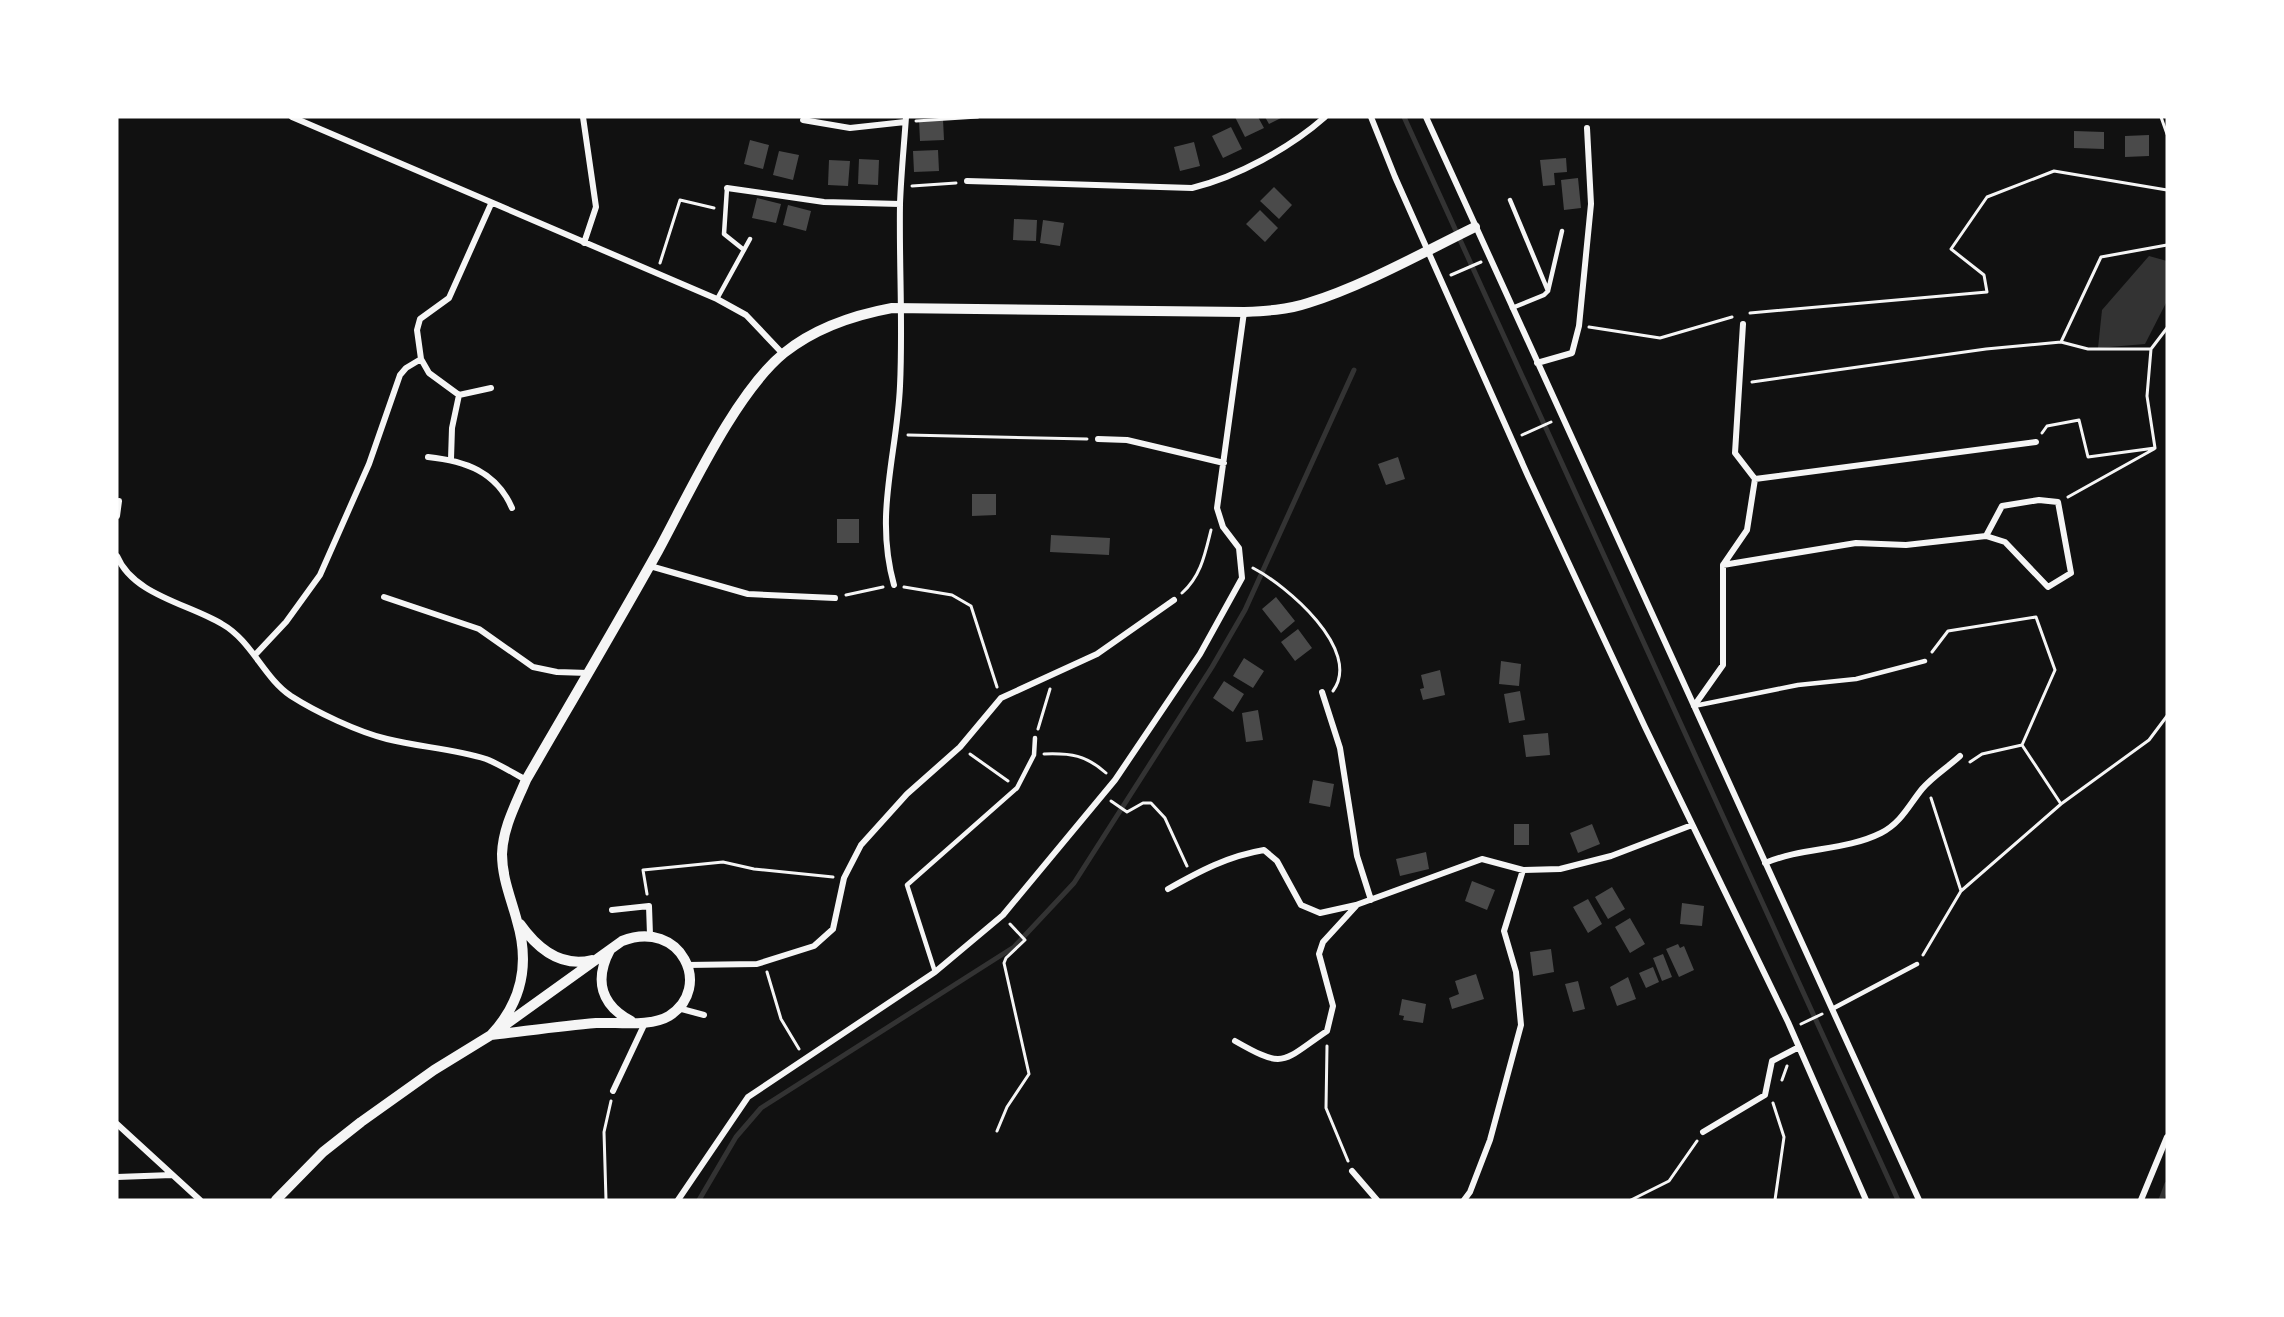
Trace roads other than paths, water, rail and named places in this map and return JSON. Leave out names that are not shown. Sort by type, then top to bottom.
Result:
[{"type":"street","points":[[292,117],[717,299],[746,315],[783,354]]},
{"type":"street","points":[[583,117],[596,200],[593,221],[584,243]]},
{"type":"street","points":[[967,181],[1192,188],[1213,183],[1250,167],[1325,117]]},
{"type":"street","points":[[1371,117],[1528,476],[1799,1047],[1866,1200]]},
{"type":"street","points":[[1426,117],[1830,1010],[1919,1200]]},
{"type":"street","points":[[803,120],[850,128],[906,119],[900,204],[902,356],[899,413],[893,434],[886,490],[888,564],[894,585]]},
{"type":"street","points":[[1537,363],[1572,353],[1579,326],[1591,204],[1587,128]]},
{"type":"street","points":[[727,188],[824,202],[900,204]]},
{"type":"street","points":[[491,204],[449,298],[420,318],[417,330],[421,359],[429,373],[459,395],[491,388]]},
{"type":"street","points":[[491,1035],[512,1009],[521,985],[523,958],[517,918],[504,879],[502,854],[505,830],[526,780],[741,404],[783,354],[800,341],[843,321],[868,312],[900,308],[1244,312],[1278,310],[1307,304],[1475,227]]},
{"type":"street","points":[[678,1200],[748,1096],[935,972],[1003,915],[1114,780],[1200,654],[1242,578],[1239,548],[1224,527],[1217,508],[1244,312]]},
{"type":"street","points":[[1694,706],[1723,665],[1723,565],[1747,530],[1755,479],[1735,453],[1743,324]]},
{"type":"street","points":[[255,655],[286,622],[320,575],[369,464],[400,375],[406,368],[421,359]]},
{"type":"street","points":[[451,459],[452,428],[459,395]]},
{"type":"street","points":[[1098,440],[1127,440],[1224,464]]},
{"type":"street","points":[[1755,479],[2036,442]]},
{"type":"street","points":[[428,456],[451,459],[476,467],[486,473],[506,493],[512,508]]},
{"type":"street","points":[[1723,565],[1856,543],[1906,545],[1986,536],[2005,542],[2048,587],[2071,573],[2058,502],[2039,500],[2002,506],[1986,536]]},
{"type":"street","points":[[117,516],[119,501]]},
{"type":"street","points":[[117,556],[127,573],[149,589],[224,624],[255,655],[273,680],[291,696],[332,717],[385,739],[487,760],[526,780]]},
{"type":"street","points":[[650,566],[748,594],[835,598]]},
{"type":"street","points":[[384,597],[479,629],[533,668],[557,672],[588,673]]},
{"type":"street","points":[[687,965],[764,962],[814,946],[833,929],[844,878],[861,845],[907,794],[960,747],[1001,699],[1097,654],[1174,600]]},
{"type":"street","points":[[1322,692],[1340,748],[1358,864],[1371,900]]},
{"type":"street","points":[[1765,863],[1784,855],[1846,845],[1882,832],[1907,812],[1922,789],[1960,756]]},
{"type":"street","points":[[1168,889],[1234,855],[1264,850],[1277,861],[1301,905],[1320,913],[1371,900],[1482,859],[1523,870],[1560,869],[1611,856],[1692,825]]},
{"type":"street","points":[[1464,1200],[1490,1140],[1521,1024],[1516,972],[1504,931],[1523,870]]},
{"type":"street","points":[[1235,1041],[1266,1058],[1286,1059],[1328,1031],[1333,1006],[1319,954],[1323,942],[1356,905]]},
{"type":"street","points":[[612,910],[649,906],[650,935]]},
{"type":"street","points":[[517,918],[530,938],[548,954],[574,962],[597,959]]},
{"type":"street","points":[[276,1200],[323,1152],[361,1122],[434,1070],[491,1035],[611,948],[636,936],[650,935],[665,939],[676,947],[687,965],[689,985],[678,1008],[659,1021],[645,1023],[631,1021],[491,1035]]},
{"type":"street","points":[[611,948],[603,962],[600,977],[602,991],[608,1004],[618,1014],[631,1021]]},
{"type":"street","points":[[678,1008],[704,1015]]},
{"type":"street","points":[[613,1091],[645,1023]]},
{"type":"street","points":[[1703,1132],[1765,1095],[1772,1061],[1799,1047]]},
{"type":"street","points":[[117,1124],[200,1200]]},
{"type":"street","points":[[2141,1200],[2167,1137]]},
{"type":"street","points":[[1352,1171],[1377,1200]]},
{"type":"street","points":[[117,1177],[172,1175]]},
{"type":"lane","points":[[727,188],[724,234],[744,249]]},
{"type":"lane","points":[[1510,200],[1548,291]]},
{"type":"lane","points":[[1512,308],[1544,295],[1548,291],[1562,231]]},
{"type":"lane","points":[[717,299],[750,239]]},
{"type":"lane","points":[[1694,706],[1798,685],[1856,680],[1925,661]]},
{"type":"lane","points":[[935,972],[907,885],[1017,788],[1034,755],[1035,738]]},
{"type":"lane","points":[[1830,1010],[1917,964]]},
{"type":"waterway","points":[[1404,117],[1898,1200]]},
{"type":"waterway","points":[[699,1200],[736,1137],[761,1108],[1014,947],[1074,883],[1212,667],[1245,610],[1354,370]]},
{"type":"waterway","points":[[2161,1200],[2167,1184]]}]
